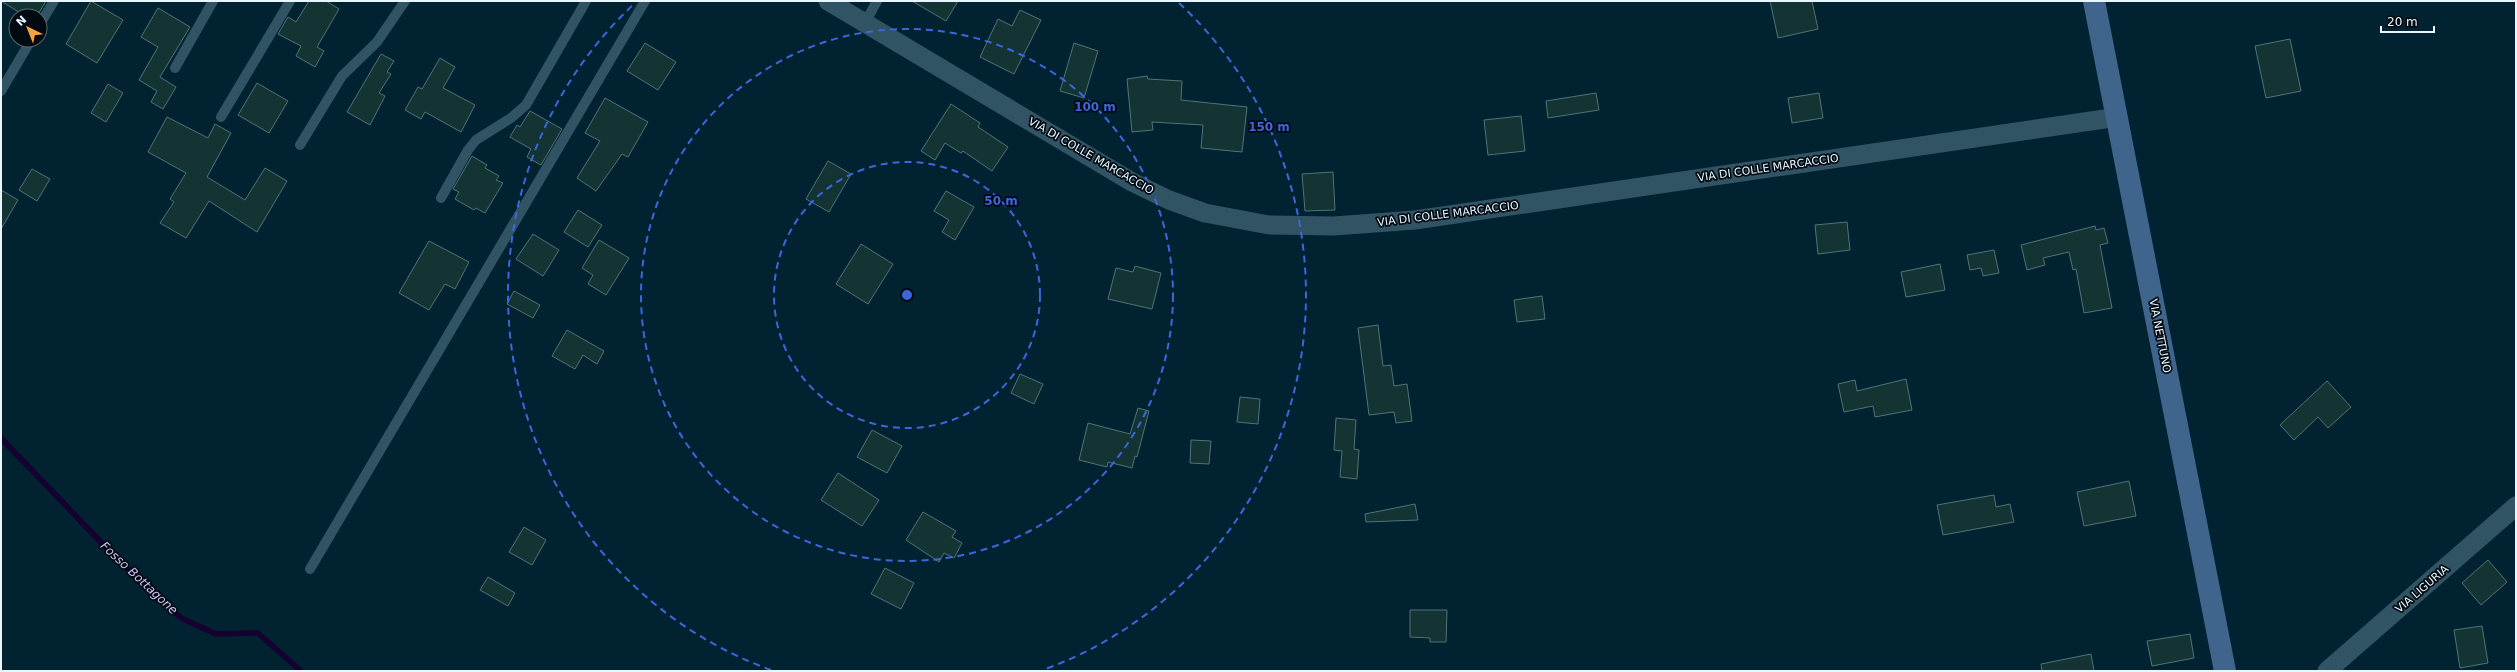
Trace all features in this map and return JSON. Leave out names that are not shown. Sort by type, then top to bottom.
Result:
[{"type":"main road","name":"VIA NETTUNO","points":[[2094,1],[2118,117],[2225,671]]},
{"type":"street","name":"VIA DI COLLE MARCACCIO","points":[[828,1],[1151,192],[1206,213],[1269,225],[1339,226],[1436,217],[2118,117]]},
{"type":"street","name":"VIA LIGURIA","points":[[2327,671],[2516,506]]},
{"type":"lane","points":[[48,11],[54,1]]},
{"type":"lane","points":[[175,68],[213,1]]},
{"type":"lane","points":[[221,117],[290,1]]},
{"type":"lane","points":[[300,145],[342,76],[377,42],[406,1]]},
{"type":"lane","points":[[442,198],[468,150],[476,140],[511,118],[526,105],[586,1]]},
{"type":"lane","points":[[310,569],[645,1]]},
{"type":"lane","points":[[865,23],[877,1]]},
{"type":"lane","points":[[1,91],[26,48]]},
{"type":"building","points":[[1,1],[46,1],[42,8],[12,8]]},
{"type":"building","points":[[91,1],[123,20],[97,63],[66,44]]},
{"type":"building","points":[[309,1],[326,1],[339,9],[317,47],[324,51],[315,67],[296,56],[301,46],[278,34],[288,17],[296,22]]},
{"type":"building","points":[[912,1],[958,1],[946,21]]},
{"type":"building","points":[[1770,1],[1812,1],[1818,29],[1778,38]]},
{"type":"building","points":[[158,8],[190,27],[160,77],[176,87],[163,109],[151,102],[157,91],[139,80],[158,47],[141,37]]},
{"type":"building","points":[[1020,10],[1041,20],[1014,74],[980,57],[998,19],[1012,26]]},
{"type":"building","points":[[2290,39],[2301,91],[2266,98],[2255,46]]},
{"type":"building","points":[[645,43],[676,62],[658,90],[627,71]]},
{"type":"building","points":[[1074,43],[1098,51],[1084,98],[1060,91]]},
{"type":"building","points":[[381,54],[394,61],[387,72],[391,74],[379,93],[385,96],[370,125],[347,112]]},
{"type":"building","points":[[440,58],[455,67],[443,88],[475,105],[461,132],[425,112],[421,119],[405,110],[418,87],[422,89]]},
{"type":"building","points":[[1147,76],[1148,79],[1182,81],[1181,100],[1247,107],[1242,152],[1201,148],[1203,125],[1152,122],[1153,130],[1132,132],[1127,79]]},
{"type":"building","points":[[257,83],[288,101],[269,133],[238,115]]},
{"type":"building","points":[[108,84],[123,93],[106,122],[91,113]]},
{"type":"building","points":[[1596,93],[1599,110],[1548,118],[1546,101]]},
{"type":"building","points":[[1819,93],[1823,118],[1792,123],[1788,98]]},
{"type":"building","points":[[605,98],[648,122],[628,157],[622,154],[596,191],[577,178],[600,141],[585,133]]},
{"type":"building","points":[[951,104],[980,123],[978,127],[1008,147],[992,171],[963,151],[961,153],[945,143],[935,160],[921,151]]},
{"type":"building","points":[[530,111],[562,129],[541,165],[527,157],[531,149],[510,137],[517,125],[520,127]]},
{"type":"building","points":[[1521,116],[1525,151],[1488,155],[1484,120]]},
{"type":"building","points":[[167,117],[208,138],[215,124],[231,133],[207,177],[245,200],[265,168],[287,181],[257,232],[209,201],[186,238],[160,223],[174,202],[170,199],[186,173],[148,152]]},
{"type":"building","points":[[472,156],[487,165],[485,168],[499,176],[496,180],[503,183],[485,213],[476,208],[474,210],[455,199],[459,192],[453,189]]},
{"type":"building","points":[[828,161],[851,174],[829,212],[806,199]]},
{"type":"building","points":[[32,169],[50,179],[37,201],[19,190]]},
{"type":"building","points":[[1333,172],[1335,210],[1305,211],[1302,174]]},
{"type":"building","points":[[1,190],[18,200],[1,229]]},
{"type":"building","points":[[946,191],[974,207],[955,240],[942,232],[949,220],[934,211]]},
{"type":"building","points":[[578,210],[602,225],[588,247],[564,232]]},
{"type":"building","points":[[1847,222],[1850,250],[1818,254],[1815,225]]},
{"type":"building","points":[[2095,226],[2096,230],[2104,228],[2108,243],[2100,245],[2112,308],[2084,313],[2076,269],[2073,270],[2069,252],[2043,258],[2045,265],[2027,270],[2021,245]]},
{"type":"building","points":[[533,234],[559,250],[543,276],[516,259]]},
{"type":"building","points":[[599,240],[629,258],[606,295],[588,284],[593,275],[582,268]]},
{"type":"building","points":[[429,241],[469,262],[455,289],[445,284],[429,310],[399,293]]},
{"type":"building","points":[[861,244],[893,264],[868,304],[836,284]]},
{"type":"building","points":[[1994,250],[1999,273],[1983,276],[1981,268],[1970,270],[1967,255]]},
{"type":"building","points":[[1940,264],[1945,290],[1906,297],[1901,272]]},
{"type":"building","points":[[1135,266],[1161,273],[1152,309],[1108,299],[1116,268],[1133,272]]},
{"type":"building","points":[[514,291],[540,305],[533,318],[507,304]]},
{"type":"building","points":[[1542,296],[1545,319],[1517,322],[1514,300]]},
{"type":"building","points":[[1378,325],[1383,366],[1391,365],[1394,386],[1407,384],[1412,421],[1396,423],[1394,412],[1369,415],[1358,328]]},
{"type":"building","points":[[567,330],[604,351],[597,364],[583,355],[575,369],[552,356]]},
{"type":"building","points":[[1020,374],[1043,384],[1034,404],[1011,393]]},
{"type":"building","points":[[1906,379],[1912,410],[1875,417],[1873,406],[1844,412],[1838,384],[1855,380],[1857,391]]},
{"type":"building","points":[[2327,381],[2351,407],[2328,428],[2318,417],[2294,440],[2280,425]]},
{"type":"building","points":[[1240,397],[1260,399],[1258,424],[1237,422]]},
{"type":"building","points":[[1138,408],[1149,411],[1137,457],[1135,456],[1132,468],[1108,462],[1107,467],[1079,460],[1088,423],[1130,434]]},
{"type":"building","points":[[1336,418],[1356,420],[1354,449],[1359,450],[1357,479],[1340,477],[1342,451],[1334,450]]},
{"type":"building","points":[[872,430],[902,446],[887,473],[857,457]]},
{"type":"building","points":[[1191,440],[1211,441],[1209,464],[1190,463]]},
{"type":"building","points":[[838,473],[879,500],[862,526],[821,500]]},
{"type":"building","points":[[2129,481],[2136,516],[2084,526],[2077,492]]},
{"type":"building","points":[[1994,495],[1996,507],[2010,504],[2014,522],[1943,535],[1937,505]]},
{"type":"building","points":[[1415,504],[1418,520],[1366,522],[1365,514]]},
{"type":"building","points":[[923,512],[956,531],[952,537],[962,543],[954,558],[944,553],[939,562],[906,540]]},
{"type":"building","points":[[524,527],[546,540],[532,565],[509,552]]},
{"type":"building","points":[[2488,560],[2507,582],[2481,605],[2462,583]]},
{"type":"building","points":[[885,568],[914,583],[901,609],[871,594]]},
{"type":"building","points":[[488,577],[515,593],[508,606],[480,590]]},
{"type":"building","points":[[1410,610],[1447,610],[1446,642],[1430,642],[1430,638],[1410,637]]},
{"type":"building","points":[[2482,626],[2488,663],[2460,668],[2454,630]]},
{"type":"building","points":[[2190,634],[2194,658],[2152,666],[2147,641]]},
{"type":"building","points":[[2091,654],[2094,671],[2042,671],[2041,664]]},
{"type":"waterway","name":"Fosso Bottagone","points":[[1,438],[121,563],[181,618],[216,634],[258,633],[301,671]]}]
